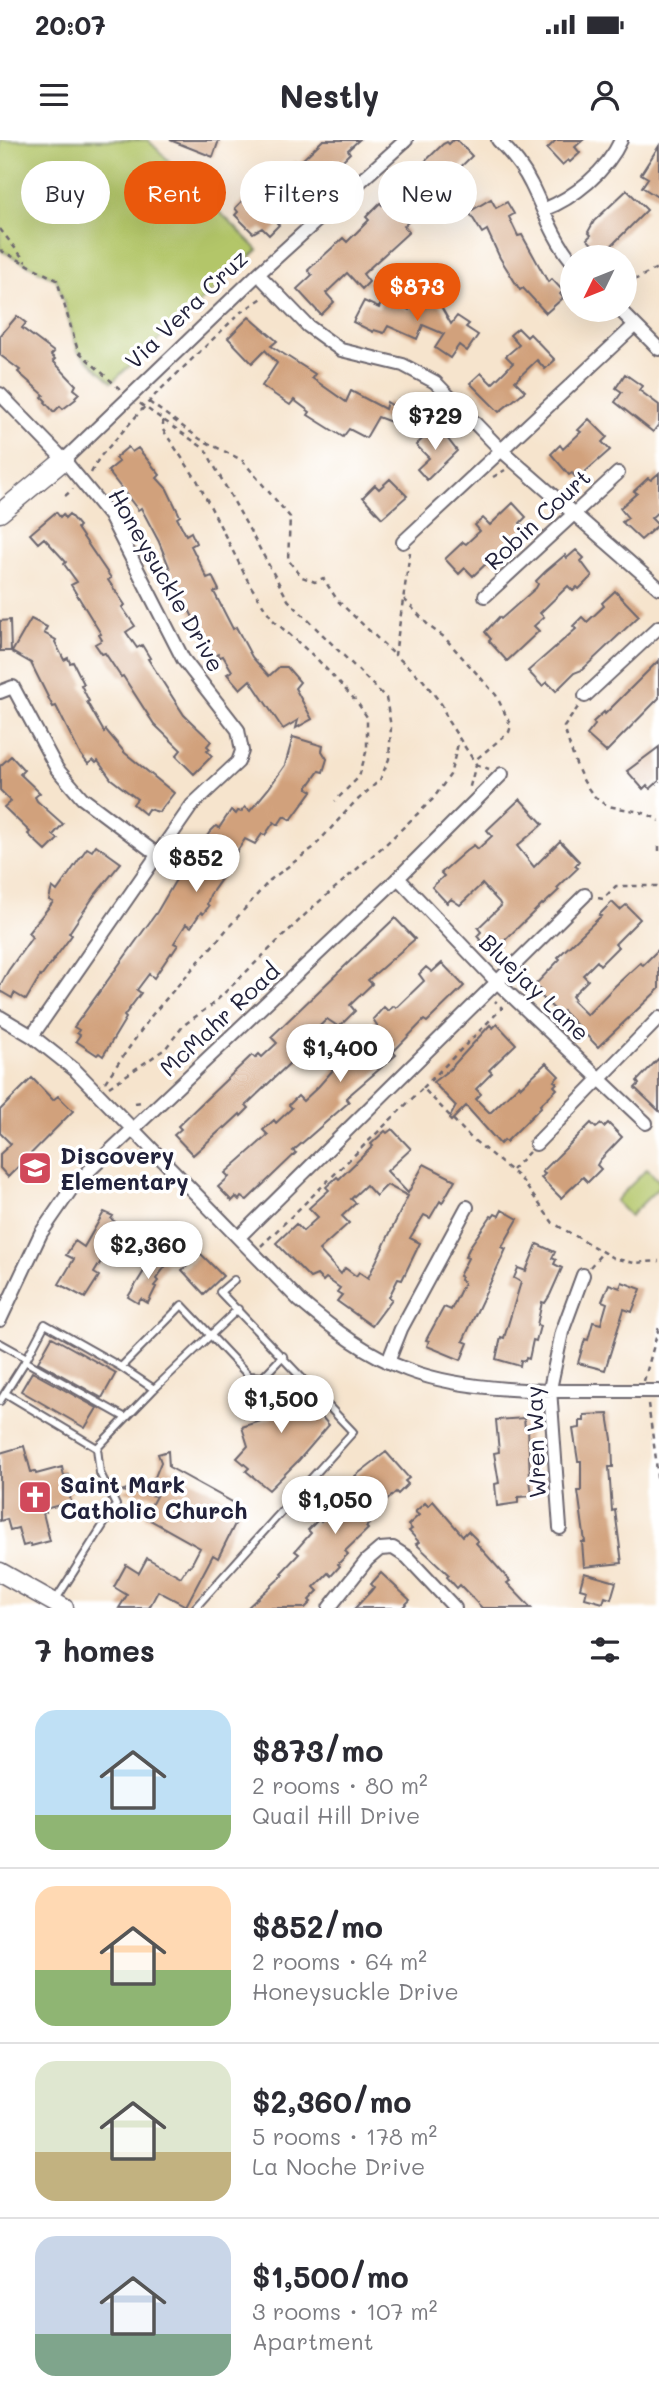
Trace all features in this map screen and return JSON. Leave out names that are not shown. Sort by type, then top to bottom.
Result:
[{"type":"street","name":"Via Vera Cruz","points":[[0,513],[64,460],[258,274],[406,140]]},
{"type":"street","points":[[499,140],[530,181],[561,245]]},
{"type":"street","points":[[543,211],[557,205],[593,178],[621,140]]},
{"type":"street","points":[[258,274],[308,326],[341,350],[403,365],[435,382],[502,450],[659,589]]},
{"type":"street","points":[[632,322],[659,349]]},
{"type":"street","points":[[403,542],[635,325]]},
{"type":"street","name":"Honeysuckle Drive","points":[[0,394],[64,460],[110,516],[183,659],[238,730],[242,751],[237,762],[192,805],[32,1036]]},
{"type":"street","name":"Robin Court","points":[[485,596],[618,473]]},
{"type":"street","points":[[585,696],[659,627]]},
{"type":"street","points":[[0,692],[13,687],[58,769],[82,798],[158,855]]},
{"type":"street","name":"McMahr Road","points":[[0,1320],[41,1233],[74,1185],[398,878],[502,774]]},
{"type":"street","name":"Bluejay Lane","points":[[398,878],[497,982],[646,1123]]},
{"type":"street","points":[[242,1234],[585,895]]},
{"type":"street","points":[[0,1017],[32,1036],[103,1090],[132,1130],[242,1234],[300,1301],[335,1331],[388,1362],[448,1382],[488,1387],[653,1391]]},
{"type":"street","points":[[536,1144],[659,1018]]},
{"type":"street","points":[[388,1362],[401,1329],[467,1208]]},
{"type":"street","name":"Wren Way","points":[[560,1528],[550,1389],[562,1332],[583,1275]]},
{"type":"street","points":[[329,1608],[366,1560],[380,1549],[393,1548],[407,1557],[455,1608]]},
{"type":"street","points":[[0,1572],[59,1605]]},
{"type":"lane","points":[[195,1608],[353,1432],[220,1292],[234,1280]]},
{"type":"lane","points":[[121,1367],[182,1305],[249,1376],[263,1377],[283,1356]]},
{"type":"lane","points":[[97,1448],[237,1310]]},
{"type":"lane","points":[[0,1401],[45,1324],[154,1389]]},
{"type":"lane","points":[[0,1343],[126,1418]]},
{"type":"lane","points":[[5,1393],[97,1448]]},
{"type":"lane","points":[[59,1605],[116,1505],[100,1474],[97,1448]]},
{"type":"path","points":[[0,229],[28,265]]},
{"type":"path","points":[[0,250],[57,279],[78,351],[130,397],[205,449],[288,600],[386,698],[391,727],[389,759],[380,780],[352,805],[313,848],[270,880],[152,1015],[103,1090]]},
{"type":"path","points":[[637,279],[659,267]]},
{"type":"path","points":[[65,496],[94,470],[99,458],[149,402],[225,327],[272,289]]},
{"type":"path","points":[[149,402],[200,439],[242,460],[290,517],[288,561],[302,577],[315,582],[323,578],[338,601],[423,680],[442,705],[448,721],[476,764],[468,791]]},
{"type":"path","points":[[163,420],[163,430],[197,480],[250,585],[273,620],[317,659],[357,702],[367,718],[367,749],[359,777],[335,801]]},
{"type":"path","points":[[490,477],[501,474],[514,461]]},
{"type":"path","points":[[395,655],[409,572],[409,553],[417,545]]},
{"type":"path","points":[[404,599],[430,627],[444,637],[496,695],[511,726],[509,732],[474,761]]},
{"type":"path","points":[[585,696],[564,727],[579,772],[600,802],[610,807],[650,814],[659,821]]},
{"type":"path","points":[[103,1090],[165,1049],[184,1025],[213,1004],[433,799],[450,775],[459,738]]},
{"type":"path","points":[[659,846],[659,856]]},
{"type":"path","points":[[585,895],[603,899],[616,886],[659,886]]},
{"type":"path","points":[[242,1234],[260,1247],[423,1088],[502,1008],[486,992]]},
{"type":"path","points":[[423,1088],[470,1137],[521,1179],[553,1223],[613,1258],[634,1264],[659,1261]]},
{"type":"path","points":[[135,1103],[142,1102],[149,1096]]},
{"type":"path","points":[[512,1170],[536,1144]]},
{"type":"path","points":[[583,1275],[603,1252]]},
{"type":"path","points":[[659,1327],[644,1378],[653,1391],[659,1511]]},
{"type":"green space","points":[[0,140],[148,140],[169,161],[124,161],[124,224],[226,224],[226,218],[258,250],[112,382],[78,351],[57,280],[0,250]]},
{"type":"green space","points":[[647,1169],[659,1181],[659,1187],[630,1216],[615,1201]]},
{"type":"building","points":[[170,140],[219,140],[213,157]]},
{"type":"building","points":[[323,140],[359,140],[348,150],[350,153],[342,161],[301,161]]},
{"type":"building","points":[[457,140],[472,156],[467,161],[425,161],[443,144]]},
{"type":"building","points":[[556,140],[583,140],[575,147],[580,153],[562,165],[547,149]]},
{"type":"building","points":[[659,146],[659,198],[642,187],[648,178],[641,174]]},
{"type":"building","points":[[627,190],[647,210],[612,245],[593,245],[587,239],[591,235],[588,232],[594,221]]},
{"type":"building","points":[[491,199],[496,208],[507,202],[514,214],[509,217],[518,236],[522,235],[548,282],[552,279],[560,288],[560,301],[546,313],[523,288],[520,290],[500,258],[487,230],[482,233],[476,224],[477,207]]},
{"type":"building","points":[[240,203],[240,220],[235,215],[238,212],[235,208]]},
{"type":"building","points":[[378,205],[378,224],[406,224],[404,226],[409,232],[363,274],[369,282],[362,289],[347,273],[326,293],[334,302],[321,315],[297,289],[312,275],[308,270],[343,238],[347,242],[369,220],[366,217]]},
{"type":"building","points":[[244,224],[279,225],[269,235],[262,228],[253,233]]},
{"type":"building","points":[[416,296],[440,305],[451,324],[457,316],[469,324],[466,327],[478,335],[467,351],[459,345],[450,358],[435,348],[444,334],[423,325],[417,339],[388,326],[384,333],[373,332],[353,322],[364,301],[379,308],[384,297],[409,310]]},
{"type":"building","points":[[17,316],[26,323],[22,328],[54,352],[51,355],[55,359],[53,361],[76,385],[74,389],[79,393],[76,399],[63,409],[60,406],[54,412],[42,397],[44,395],[18,372],[20,370],[0,355],[0,336]]},
{"type":"building","points":[[249,317],[277,341],[271,346],[315,374],[312,378],[346,402],[351,391],[385,409],[387,402],[395,407],[399,400],[411,404],[409,408],[419,412],[412,430],[378,417],[366,438],[349,429],[343,437],[308,415],[310,412],[294,400],[290,405],[262,386],[277,363],[265,350],[252,363],[228,338]]},
{"type":"building","points":[[518,328],[527,337],[530,334],[555,360],[545,369],[537,360],[515,381],[525,391],[499,412],[470,383],[481,373],[492,384],[513,363],[506,356],[519,345],[510,335]]},
{"type":"building","points":[[625,374],[642,386],[639,390],[659,405],[659,424],[653,432],[615,402],[622,392],[616,388]]},
{"type":"building","points":[[589,419],[607,437],[602,442],[610,450],[577,479],[572,473],[569,475],[551,454],[560,445],[563,449],[581,432],[578,430]]},
{"type":"building","points":[[437,425],[457,451],[427,480],[417,469],[429,458],[416,445]]},
{"type":"building","points":[[128,447],[132,452],[138,448],[160,475],[157,478],[167,489],[186,535],[191,532],[196,543],[191,546],[207,578],[212,576],[219,590],[214,592],[233,629],[236,627],[252,657],[269,676],[279,667],[287,667],[300,682],[295,688],[312,719],[296,728],[298,720],[283,729],[250,680],[240,689],[227,674],[232,671],[223,656],[218,654],[213,657],[141,508],[138,510],[108,471],[119,462],[115,458]]},
{"type":"building","points":[[659,473],[659,511],[651,518],[658,525],[641,540],[622,522],[628,518],[620,508],[637,493],[634,491],[648,478],[651,480]]},
{"type":"building","points":[[390,479],[407,496],[382,518],[363,497],[375,485],[379,489]]},
{"type":"building","points":[[513,503],[526,517],[520,523],[525,528],[492,564],[489,561],[473,576],[465,568],[459,574],[445,559],[480,531],[475,525],[483,518],[490,525]]},
{"type":"building","points":[[56,512],[60,517],[63,514],[65,518],[69,514],[79,526],[77,528],[111,578],[108,580],[135,626],[126,632],[137,648],[142,645],[184,715],[211,741],[207,751],[212,756],[194,774],[176,756],[181,750],[154,724],[123,676],[121,677],[105,653],[102,654],[95,644],[102,640],[99,635],[101,634],[71,585],[77,582],[64,564],[66,562],[44,538],[38,543],[30,534]]},
{"type":"building","points":[[576,550],[584,558],[581,561],[592,576],[579,589],[577,587],[573,591],[568,586],[540,613],[544,617],[534,626],[539,631],[507,661],[489,641],[491,639],[485,632],[499,617],[501,619],[536,588],[536,581],[546,571],[565,555],[567,558]]},
{"type":"building","points":[[615,591],[639,616],[556,691],[547,682],[542,686],[528,671],[576,629],[573,626],[582,617],[587,622]]},
{"type":"building","points":[[31,619],[47,627],[44,633],[56,640],[64,660],[68,658],[70,663],[73,662],[84,684],[81,685],[89,701],[87,702],[104,732],[106,730],[125,753],[174,793],[159,812],[148,809],[145,814],[133,804],[137,799],[111,779],[98,761],[96,763],[93,760],[88,764],[56,706],[53,707],[31,663],[12,652]]},
{"type":"building","points":[[10,620],[11,651],[0,651],[0,621]]},
{"type":"building","points":[[659,660],[659,698],[606,752],[587,735],[595,725],[593,722],[604,712],[605,714]]},
{"type":"building","points":[[293,737],[323,746],[322,751],[327,759],[323,772],[319,771],[307,788],[312,791],[291,820],[284,816],[278,825],[274,822],[255,844],[245,839],[236,853],[234,851],[221,869],[226,872],[210,895],[207,904],[209,906],[203,914],[201,912],[191,927],[186,924],[174,943],[178,945],[172,954],[154,978],[149,974],[137,990],[141,993],[124,1016],[126,1018],[103,1056],[99,1053],[97,1055],[76,1041],[80,1035],[77,1033],[79,1030],[74,1027],[157,912],[210,832],[216,826],[219,828],[231,810],[236,814],[245,807],[250,811],[269,788],[285,765]]},
{"type":"building","points":[[659,747],[659,781],[650,789],[647,785],[643,789],[627,771]]},
{"type":"building","points":[[11,756],[24,770],[20,774],[40,793],[35,797],[37,801],[63,824],[53,835],[58,839],[46,851],[4,807],[11,801],[0,790],[0,766]]},
{"type":"building","points":[[520,799],[543,824],[517,846],[534,867],[560,841],[579,861],[575,866],[578,868],[557,888],[559,890],[490,952],[477,936],[481,932],[478,928],[501,906],[499,902],[482,884],[460,905],[451,899],[447,903],[432,887],[444,876],[441,873],[467,850],[474,845],[478,849],[492,836],[487,830]]},
{"type":"building","points":[[96,845],[121,863],[94,896],[69,933],[72,935],[40,976],[26,1000],[14,993],[12,998],[0,991],[8,971],[32,937],[28,933],[53,902],[49,900],[52,887],[57,891],[87,848],[92,851]]},
{"type":"building","points":[[612,902],[620,910],[626,905],[640,919],[615,944],[618,947],[600,965],[597,961],[583,975],[588,980],[572,996],[575,1000],[573,1001],[587,1015],[640,963],[643,965],[659,949],[659,989],[598,1047],[563,1011],[560,1015],[539,994],[541,991],[535,985],[560,959],[558,957]]},
{"type":"building","points":[[395,918],[415,939],[368,980],[372,984],[350,1005],[355,1011],[339,1027],[327,1019],[298,1047],[305,1057],[297,1064],[293,1060],[246,1105],[249,1108],[241,1116],[240,1114],[193,1155],[174,1135],[181,1129],[178,1126],[252,1055],[255,1058],[259,1054],[262,1057],[277,1043],[271,1037]]},
{"type":"building","points":[[442,963],[464,986],[427,1022],[424,1020],[393,1052],[396,1055],[346,1098],[349,1102],[293,1151],[296,1153],[247,1200],[241,1197],[239,1200],[236,1197],[232,1201],[218,1187],[229,1177],[225,1173],[268,1135],[263,1130],[274,1120],[276,1123],[292,1108],[289,1105],[298,1096],[303,1101],[318,1087],[332,1069],[377,1025],[373,1019],[384,1007],[388,1011],[394,1006],[396,1008],[424,981],[419,974],[426,967],[432,972]]},
{"type":"building","points":[[497,1024],[516,1044],[489,1070],[492,1073],[476,1089],[481,1094],[476,1099],[490,1113],[546,1063],[559,1076],[554,1081],[557,1083],[554,1086],[557,1089],[506,1142],[504,1140],[500,1144],[466,1106],[451,1121],[449,1119],[456,1106],[433,1082],[450,1069],[490,1025],[493,1028]]},
{"type":"building","points":[[659,1058],[659,1111],[635,1088],[639,1084],[637,1081]]},
{"type":"building","points":[[32,1078],[53,1100],[58,1096],[73,1111],[8,1177],[0,1168],[0,1154],[11,1144],[0,1133],[0,1110]]},
{"type":"building","points":[[591,1123],[596,1128],[601,1124],[604,1127],[608,1123],[622,1137],[600,1160],[597,1165],[601,1169],[588,1182],[583,1177],[561,1198],[541,1178],[545,1174],[542,1172]]},
{"type":"building","points":[[392,1129],[411,1149],[387,1171],[408,1193],[424,1164],[455,1180],[442,1203],[440,1201],[430,1218],[424,1215],[410,1238],[420,1243],[402,1280],[398,1279],[389,1297],[392,1299],[372,1326],[337,1301],[342,1295],[337,1292],[340,1288],[326,1278],[323,1281],[317,1275],[310,1278],[276,1243],[296,1224],[303,1231],[318,1217],[309,1208],[329,1190],[326,1187],[337,1177],[339,1179],[385,1131],[387,1133]],"holes":[[[366,1185],[376,1196],[387,1185],[408,1196],[368,1278],[359,1272],[356,1276],[345,1268],[341,1274],[319,1250],[349,1223],[342,1216],[356,1203],[351,1199]]]},
{"type":"building","points":[[502,1210],[518,1219],[502,1247],[506,1249],[463,1341],[468,1343],[461,1360],[427,1346],[429,1341],[426,1340],[444,1307],[451,1310],[464,1283],[459,1276],[471,1245],[491,1216],[499,1216]]},
{"type":"building","points":[[104,1212],[113,1216],[111,1219],[117,1223],[98,1255],[103,1258],[94,1273],[99,1276],[85,1298],[59,1284],[74,1259],[66,1255],[75,1241],[84,1247]]},
{"type":"building","points":[[537,1244],[555,1252],[552,1258],[556,1260],[554,1264],[562,1268],[550,1295],[545,1303],[542,1302],[537,1325],[540,1326],[536,1341],[533,1340],[529,1359],[521,1360],[520,1366],[496,1359],[521,1282],[514,1278],[518,1268],[526,1271]]},
{"type":"building","points":[[200,1253],[223,1276],[204,1294],[182,1270]]},
{"type":"building","points":[[154,1255],[167,1264],[156,1279],[156,1287],[148,1303],[141,1299],[138,1303],[128,1297]]},
{"type":"building","points":[[622,1282],[641,1289],[632,1312],[624,1309],[605,1370],[578,1363],[593,1322],[601,1324],[607,1303],[602,1301],[609,1284],[620,1288]]},
{"type":"building","points":[[52,1337],[116,1373],[102,1398],[38,1362]]},
{"type":"building","points":[[32,1372],[97,1408],[85,1428],[21,1391]]},
{"type":"building","points":[[279,1379],[315,1409],[329,1425],[269,1490],[246,1471],[249,1468],[237,1458],[248,1446],[242,1427],[273,1417],[259,1401]]},
{"type":"building","points":[[608,1414],[612,1439],[613,1467],[609,1467],[612,1511],[615,1510],[622,1563],[584,1567],[582,1542],[585,1542],[578,1491],[581,1491],[581,1461],[578,1461],[573,1429],[580,1428],[584,1415]]},
{"type":"building","points":[[524,1418],[525,1428],[528,1428],[532,1496],[518,1497],[518,1503],[497,1506],[495,1484],[499,1483],[494,1453],[499,1452],[496,1420]]},
{"type":"building","name":"Saint Mark Catholic Church","points":[[24,1446],[31,1472],[35,1471],[36,1474],[62,1467],[64,1476],[68,1475],[73,1492],[69,1493],[71,1502],[45,1509],[46,1512],[43,1513],[50,1541],[31,1546],[23,1546],[18,1528],[10,1530],[7,1519],[0,1521],[0,1453]]},
{"type":"building","points":[[168,1451],[169,1467],[243,1508],[218,1558],[213,1555],[186,1606],[158,1591],[149,1608],[119,1608],[127,1595],[114,1587],[126,1565],[139,1573],[147,1558],[181,1577],[200,1548],[145,1517],[156,1496],[121,1491],[149,1482],[155,1477],[161,1462],[158,1454]]},
{"type":"building","points":[[386,1452],[409,1478],[405,1481],[408,1484],[372,1514],[375,1517],[366,1527],[368,1529],[345,1551],[348,1554],[338,1564],[340,1566],[331,1576],[328,1573],[314,1587],[318,1591],[309,1600],[311,1602],[305,1608],[247,1608],[283,1575],[281,1573],[299,1554],[295,1551],[311,1533],[308,1530],[339,1502],[337,1500],[358,1479],[355,1476]]},
{"type":"building","points":[[433,1501],[463,1536],[468,1531],[478,1541],[476,1543],[510,1581],[507,1583],[531,1608],[482,1608],[460,1585],[457,1588],[447,1577],[449,1575],[416,1544],[419,1542],[409,1531],[412,1529],[408,1525],[419,1515],[415,1512],[425,1503],[428,1506]]},
{"type":"building","points":[[381,1573],[410,1600],[402,1608],[355,1608],[374,1587],[371,1584]]},
{"type":"building","points":[[584,1573],[616,1582],[611,1599],[605,1597],[603,1603],[585,1598],[587,1590],[580,1588]]},
{"type":"place","name":"Discovery Elementary","points":[[35,1168]]},
{"type":"place","name":"Saint Mark Catholic Church","points":[[35,1497]]}]
